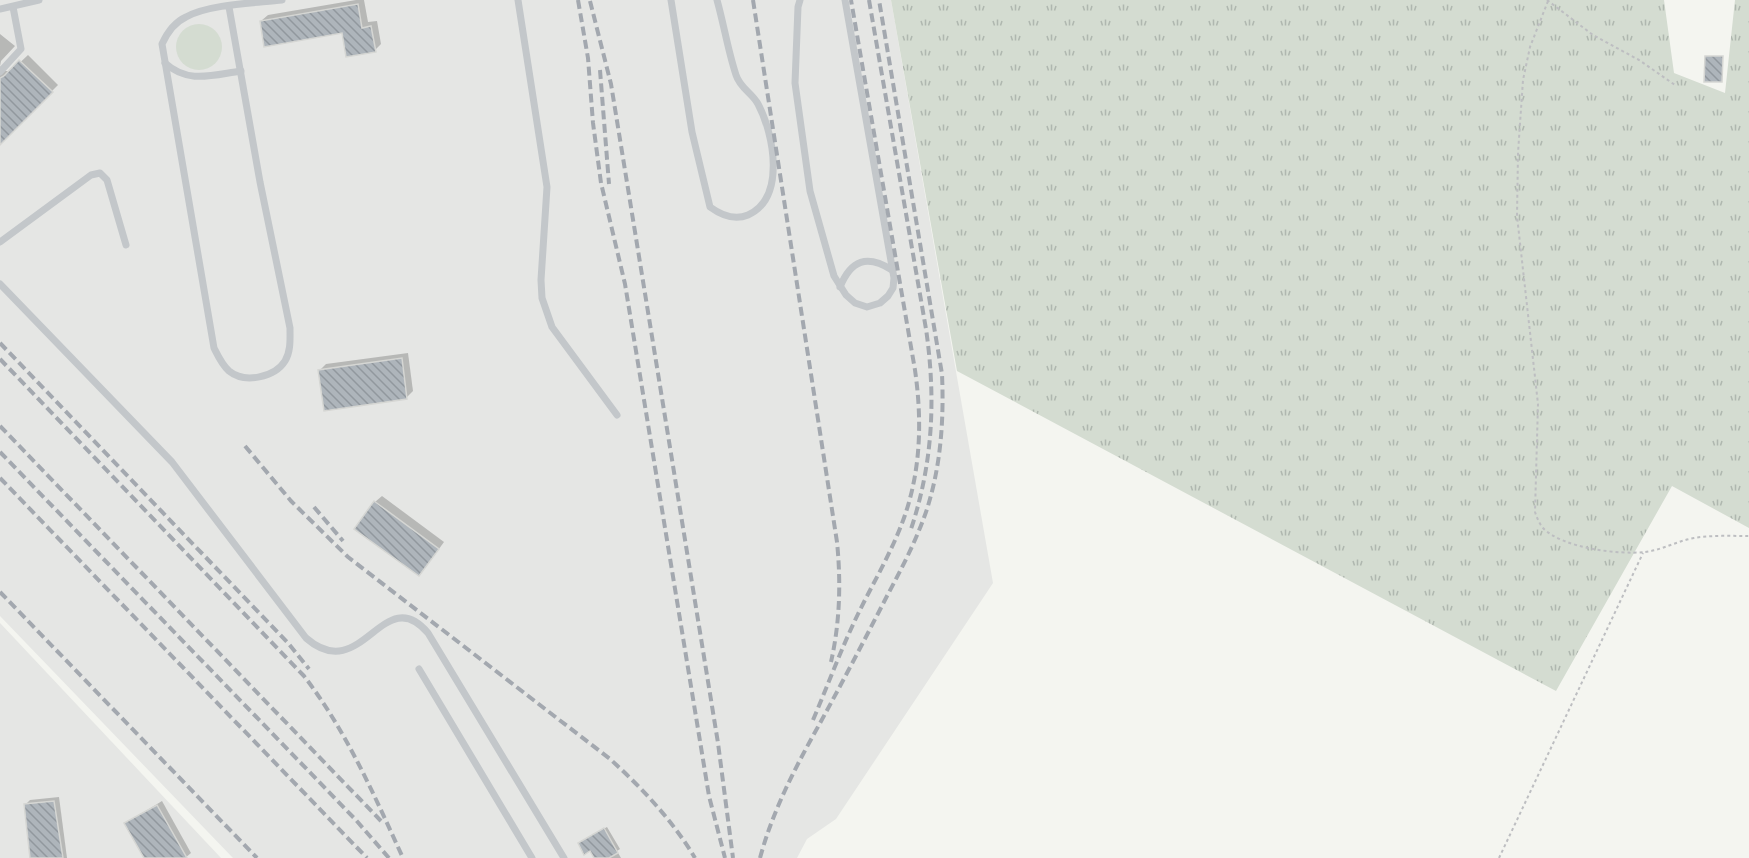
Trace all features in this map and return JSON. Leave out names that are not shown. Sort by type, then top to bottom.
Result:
[{"type":"lane","points":[[0,9],[39,0]]},
{"type":"lane","points":[[229,7],[260,182],[290,328],[290,345],[285,360],[275,371],[258,377],[243,378],[230,372],[221,362],[214,348],[162,45],[175,25],[185,17],[202,10],[282,0]]},
{"type":"lane","points":[[518,0],[547,188],[541,279],[542,298],[552,327],[617,416]]},
{"type":"lane","points":[[671,0],[692,132],[710,207],[719,214],[734,218],[747,215],[760,207],[769,196],[773,184],[771,145],[767,123],[757,101],[744,90],[737,78],[717,0]]},
{"type":"lane","points":[[800,0],[795,82],[810,190],[834,276],[840,287],[855,303],[867,307],[880,303],[888,296],[893,288],[892,270],[845,0]]},
{"type":"lane","points":[[0,72],[21,49],[13,7]]},
{"type":"lane","points":[[165,63],[176,72],[189,76],[241,71]]},
{"type":"lane","points":[[0,242],[92,175],[100,173],[107,180],[126,245]]},
{"type":"lane","points":[[840,287],[845,274],[859,262],[881,263],[892,270]]},
{"type":"lane","points":[[0,284],[172,462],[306,638],[318,648],[330,652],[347,650],[390,621],[404,617],[418,621],[428,633],[564,858]]},
{"type":"lane","points":[[418,669],[532,858]]},
{"type":"path","points":[[1674,85],[1639,60],[1593,35],[1547,0],[1530,47],[1522,80],[1518,153],[1517,216],[1538,404],[1535,512],[1543,528],[1562,540],[1598,549],[1643,553],[1695,538],[1725,535],[1749,536]]},
{"type":"path","points":[[1499,858],[1643,553]]},
{"type":"shaded area","points":[[0,0],[891,0],[993,583],[836,819],[807,839],[797,858],[233,858],[0,616]]},
{"type":"shaded area","points":[[0,623],[221,858],[0,858]]},
{"type":"green space","points":[[891,0],[1664,0],[1674,73],[1725,93],[1735,0],[1749,0],[1749,528],[1672,486],[1556,691],[957,371]]},
{"type":"green space","points":[[199,24],[215,31],[222,47],[215,63],[199,70],[183,63],[176,47],[183,31]]},
{"type":"building","points":[[358,4],[362,28],[371,26],[376,52],[346,57],[342,33],[264,47],[260,21]]},
{"type":"building","points":[[1705,56],[1723,56],[1722,82],[1704,82]]},
{"type":"building","points":[[19,60],[53,92],[0,145],[0,78]]},
{"type":"building","points":[[402,358],[407,399],[324,411],[318,370]]},
{"type":"building","points":[[374,501],[439,549],[419,576],[354,529]]},
{"type":"building","points":[[54,801],[63,858],[30,858],[24,804]]},
{"type":"building","points":[[157,805],[187,858],[144,858],[124,823]]},
{"type":"building","points":[[604,828],[618,853],[609,858],[594,858],[590,851],[584,855],[578,843]]},
{"type":"railway","points":[[578,0],[588,58],[601,183],[625,284],[709,796],[725,858]]},
{"type":"railway","points":[[753,0],[837,542],[839,602],[831,662]]},
{"type":"railway","points":[[813,720],[852,627],[905,515],[914,479],[919,443],[919,407],[915,370],[851,0]]},
{"type":"railway","points":[[869,0],[926,329],[931,380],[928,455],[911,529]]},
{"type":"railway","points":[[760,858],[771,823],[793,773],[914,542],[932,492],[938,459],[942,425],[942,374],[879,0]]},
{"type":"railway","points":[[590,1],[611,84],[718,743],[733,858]]},
{"type":"railway","points":[[600,70],[609,184]]},
{"type":"railway","points":[[0,343],[288,643],[309,669]]},
{"type":"railway","points":[[0,359],[304,676],[347,742],[403,858]]},
{"type":"railway","points":[[0,426],[381,821]]},
{"type":"railway","points":[[245,446],[291,501],[348,557],[610,759],[656,806],[677,831],[695,858]]},
{"type":"railway","points":[[0,452],[355,819],[389,858]]},
{"type":"railway","points":[[0,478],[367,858]]},
{"type":"railway","points":[[314,507],[343,541]]},
{"type":"railway","points":[[0,592],[257,858]]}]
